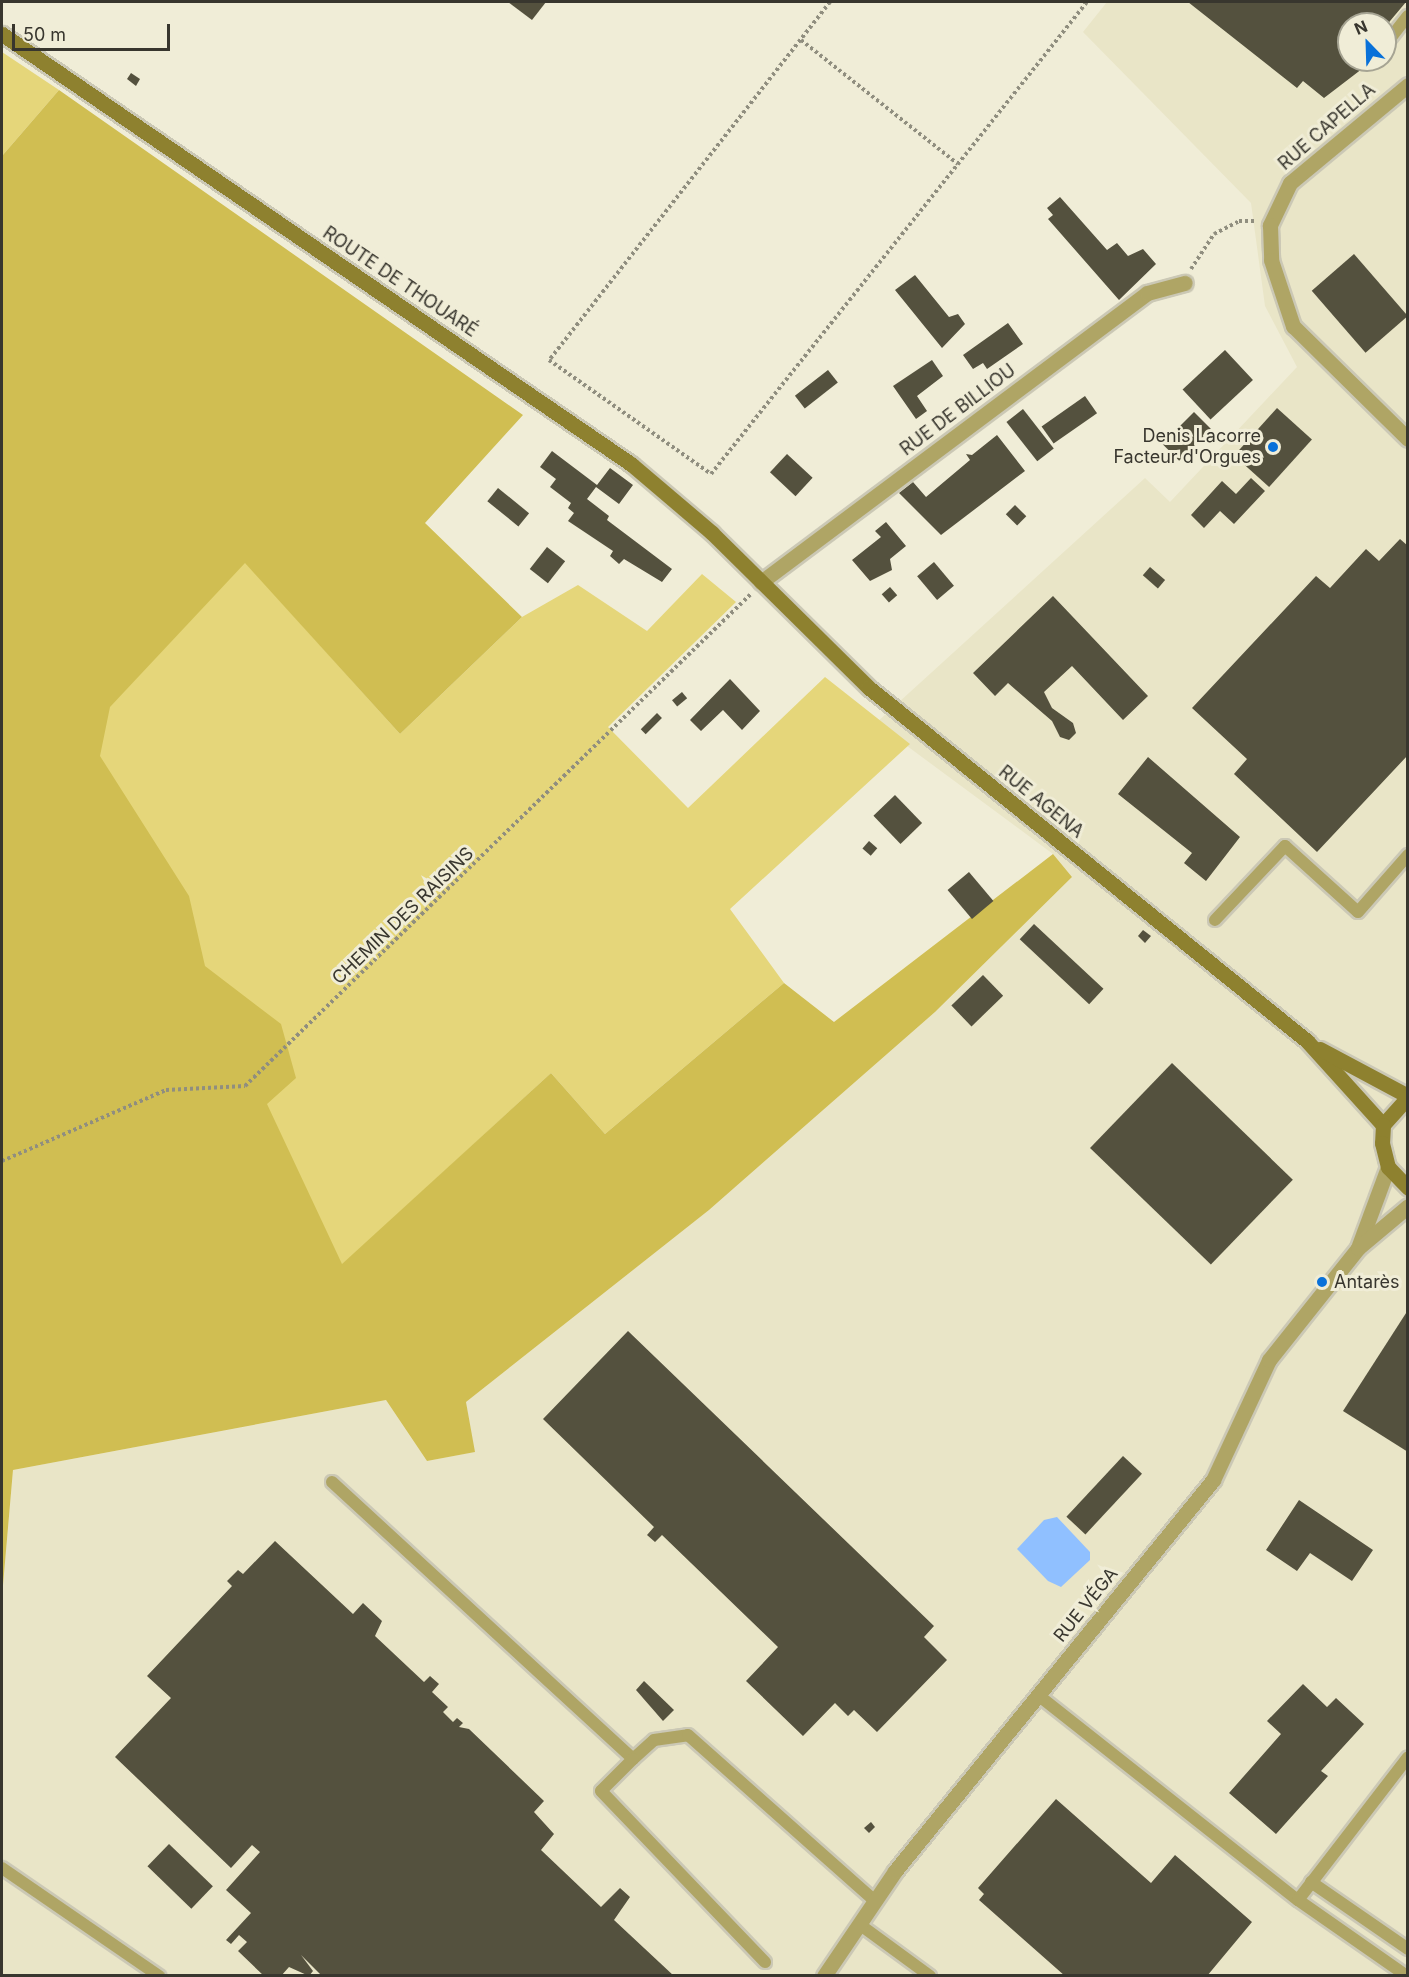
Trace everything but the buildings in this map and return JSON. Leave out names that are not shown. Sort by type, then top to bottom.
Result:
[{"type":"main road","name":"ROUTE DE THOUARÉ","points":[[2,34],[631,465],[761,582]]},
{"type":"main road","name":"RUE AGENA","points":[[761,582],[868,687],[1307,1041],[1383,1125]]},
{"type":"main road","name":"RUE AGENA","points":[[1307,1041],[1407,1097]]},
{"type":"main road","points":[[1407,1097],[1383,1125],[1388,1167],[1407,1188]]},
{"type":"street","name":"RUE CAPELLA","points":[[1407,85],[1290,183],[1270,225],[1271,260],[1293,326],[1407,439]]},
{"type":"street","name":"RUE DE BILLIOU","points":[[761,582],[1147,293],[1185,283]]},
{"type":"street","name":"RUE VÉGA","points":[[1358,1248],[1388,1167]]},
{"type":"street","name":"RUE VÉGA","points":[[824,1976],[874,1901],[1213,1480],[1269,1360],[1358,1248],[1407,1206]]},
{"type":"lane","points":[[1397,29],[1407,16]]},
{"type":"lane","points":[[1215,921],[1285,846],[1358,912],[1407,855]]},
{"type":"lane","points":[[332,1482],[633,1759]]},
{"type":"lane","points":[[1038,1695],[1298,1900],[1407,1976]]},
{"type":"lane","points":[[765,1962],[601,1791],[654,1740],[688,1735],[874,1901]]},
{"type":"lane","points":[[1298,1900],[1407,1757]]},
{"type":"lane","points":[[2,1868],[159,1976]]},
{"type":"lane","points":[[1311,1882],[1407,1949]]},
{"type":"lane","points":[[859,1924],[930,1976]]},
{"type":"path","points":[[830,2],[549,360],[711,474],[1088,2]]},
{"type":"path","points":[[801,40],[958,164]]},
{"type":"path","points":[[1185,283],[1214,234],[1239,221],[1270,225]]},
{"type":"path","name":"CHEMIN DES RAISINS","points":[[2,1161],[166,1090],[245,1086],[732,617],[761,582]]},
{"type":"shaded area","points":[[1107,2],[1407,2],[1407,1975],[2,1976],[2,1597],[13,1470],[386,1400],[427,1461],[474,1452],[466,1402],[709,1210],[935,1012],[1072,877],[1053,854],[876,723],[1145,478],[1170,502],[1297,367],[1265,306],[1251,203],[1083,32]]},
{"type":"shaded area","points":[[2,52],[59,90],[2,156]]},
{"type":"shaded area","points":[[59,90],[523,415],[425,523],[522,617],[400,734],[245,563],[110,707],[100,756],[189,896],[205,966],[281,1024],[296,1078],[267,1104],[342,1264],[551,1073],[605,1134],[784,983],[834,1022],[1053,854],[1072,877],[935,1012],[709,1210],[466,1402],[475,1452],[427,1461],[386,1400],[13,1470],[2,1597],[2,156]]},
{"type":"shaded area","points":[[245,562],[400,734],[522,617],[578,585],[647,631],[702,574],[736,602],[608,727],[688,808],[825,677],[910,744],[730,909],[784,983],[605,1134],[551,1073],[342,1265],[2,734]]},
{"type":"water","points":[[1057,1517],[1090,1552],[1090,1560],[1061,1587],[1048,1581],[1017,1549],[1044,1520]]},
{"type":"place","name":"Denis Lacorre Facteur d'Orgues","points":[[1273,447]]},
{"type":"place","name":"Antarès","points":[[1322,1282]]}]
